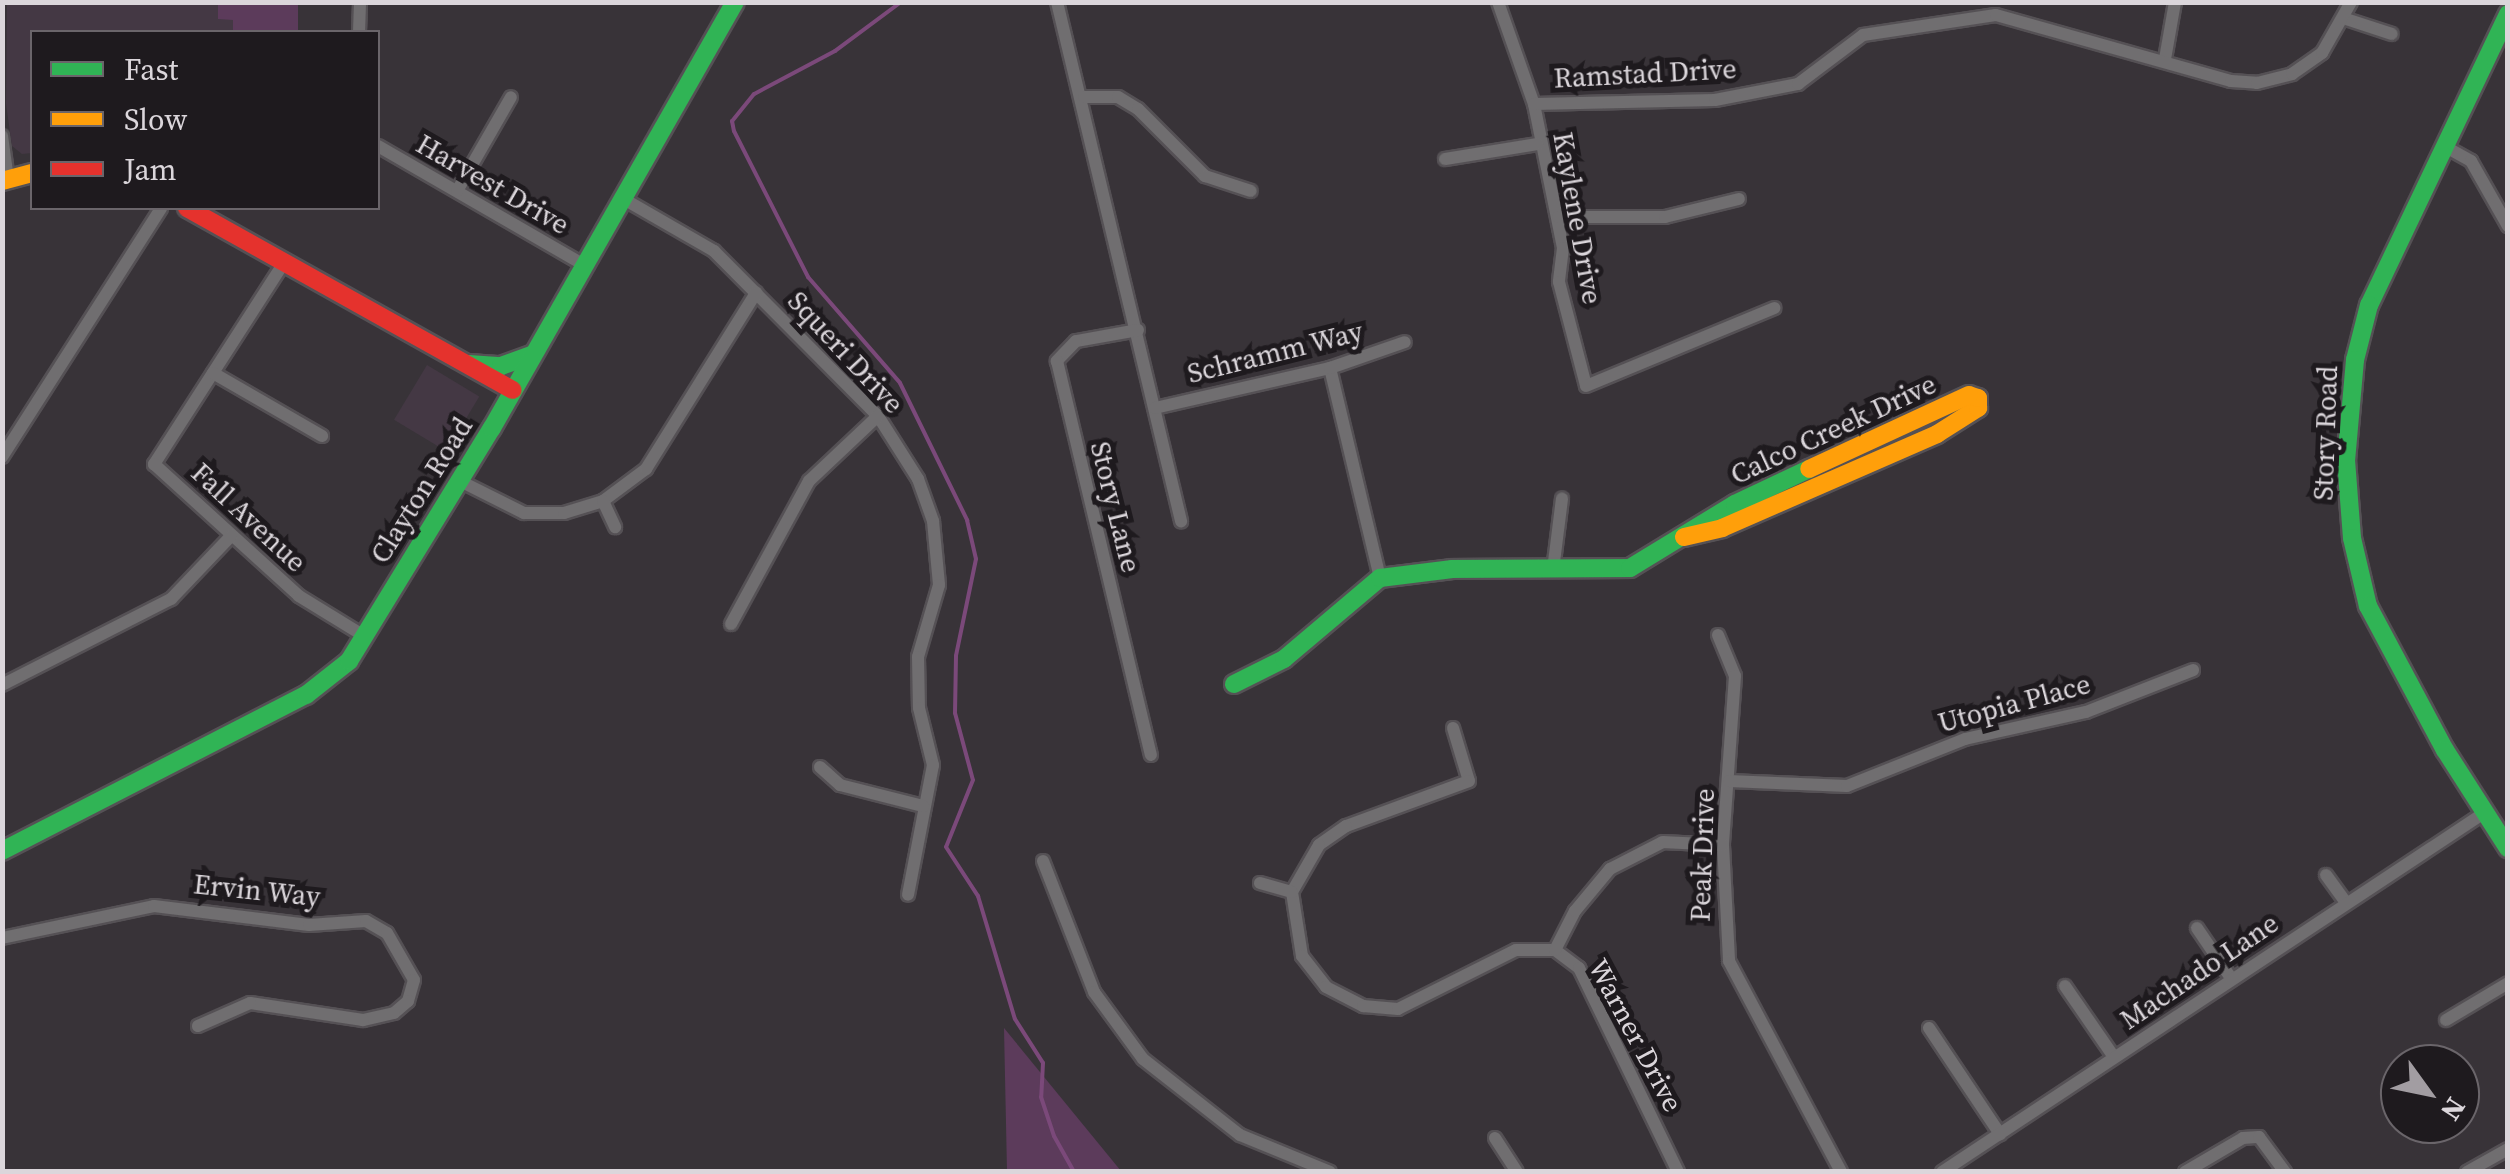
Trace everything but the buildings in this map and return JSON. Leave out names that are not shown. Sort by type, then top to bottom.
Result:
[{"type":"street","points":[[359,30],[360,2]]},
{"type":"street","name":"Clayton Road","points":[[2,851],[306,695],[349,661],[514,390],[735,2]]},
{"type":"street","points":[[1057,2],[1084,97],[1181,521]]},
{"type":"street","name":"Kaylene Drive","points":[[1498,2],[1534,104],[1538,144],[1558,217],[1560,282],[1586,386],[1774,308]]},
{"type":"street","points":[[2165,59],[2175,2]]},
{"type":"street","name":"Ramstad Drive","points":[[1534,104],[1716,100],[1798,84],[1863,34],[1996,9],[2232,82],[2275,80],[2322,53],[2346,18],[2351,2]]},
{"type":"street","name":"Story Road","points":[[2506,840],[2484,813],[2368,606],[2347,488],[2358,340],[2508,14]]},
{"type":"street","points":[[2346,18],[2392,34]]},
{"type":"street","points":[[458,191],[511,97]]},
{"type":"street","points":[[1084,97],[1118,97],[1138,109],[1205,176],[1251,191]]},
{"type":"street","points":[[2,136],[6,180]]},
{"type":"street","points":[[1445,159],[1538,144]]},
{"type":"street","points":[[2444,146],[2472,161],[2508,226]]},
{"type":"street","name":"Harvest Drive","points":[[380,147],[584,264]]},
{"type":"street","name":"Squeri Drive","points":[[622,198],[714,251],[878,416],[918,479],[934,521],[939,586],[918,656],[918,708],[934,766],[908,895]]},
{"type":"street","points":[[1558,217],[1665,217],[1739,199]]},
{"type":"street","points":[[2,457],[159,210]]},
{"type":"street","points":[[191,210],[514,390]]},
{"type":"street","name":"Fall Avenue","points":[[285,261],[154,464],[298,596],[364,636]]},
{"type":"street","points":[[458,480],[524,513],[564,513],[603,502],[646,469],[756,293]]},
{"type":"street","name":"Story Lane","points":[[1138,330],[1076,341],[1057,361],[1151,755]]},
{"type":"street","name":"Schramm Way","points":[[1156,408],[1330,368],[1406,342]]},
{"type":"street","points":[[468,364],[501,366],[532,355]]},
{"type":"street","points":[[1234,684],[1284,659],[1380,578],[1330,368]]},
{"type":"street","points":[[213,373],[322,436]]},
{"type":"street","name":"Calco Creek Drive","points":[[1380,578],[1452,569],[1630,568],[1736,504],[1969,395],[1978,398],[1978,408],[1936,434],[1722,528],[1684,537]]},
{"type":"street","points":[[731,624],[809,481],[878,416]]},
{"type":"street","points":[[1553,570],[1562,499]]},
{"type":"street","points":[[603,502],[616,526]]},
{"type":"street","points":[[2,685],[171,598],[231,536]]},
{"type":"street","name":"Peak Drive","points":[[1718,635],[1735,676],[1723,845],[1729,961],[1841,1172]]},
{"type":"street","name":"Utopia Place","points":[[1729,782],[1847,786],[1965,738],[2086,712],[2193,670]]},
{"type":"street","points":[[1260,883],[1292,892],[1319,845],[1346,826],[1469,781],[1453,728]]},
{"type":"street","points":[[820,767],[840,785],[923,806]]},
{"type":"street","name":"Machado Lane","points":[[1942,1172],[1964,1165],[2000,1134],[2484,813]]},
{"type":"street","points":[[1555,950],[1575,911],[1610,869],[1663,842],[1723,845]]},
{"type":"street","points":[[1043,861],[1094,992],[1143,1059],[1240,1135],[1330,1172]]},
{"type":"street","points":[[2326,876],[2346,903]]},
{"type":"street","name":"Warner Drive","points":[[1292,892],[1302,956],[1326,987],[1364,1006],[1398,1009],[1516,950],[1555,950],[1578,968],[1678,1171]]},
{"type":"street","name":"Ervin Way","points":[[2,938],[154,906],[309,926],[366,922],[387,933],[414,980],[408,1001],[394,1013],[363,1020],[250,1003],[198,1026]]},
{"type":"street","points":[[2197,928],[2231,978]]},
{"type":"street","points":[[2446,1020],[2508,983]]},
{"type":"street","points":[[2065,986],[2114,1057]]},
{"type":"street","points":[[1930,1028],[2000,1134]]},
{"type":"street","points":[[2185,1172],[2243,1138],[2258,1137],[2270,1147],[2285,1172]]},
{"type":"street","points":[[1495,1138],[1517,1172]]},
{"type":"street","points":[[2468,1172],[2508,1149]]},
{"type":"shaded area","points":[[7,3],[298,3],[298,30],[30,30],[30,153],[22,154],[12,146],[6,104]]},
{"type":"shaded area","points":[[218,3],[298,3],[298,30],[233,30],[233,20],[218,19]]},
{"type":"shaded area","points":[[427,365],[479,396],[446,451],[394,420]]},
{"type":"shaded area","points":[[1004,1028],[1121,1171],[1007,1171]]},
{"type":"waterway","points":[[901,2],[835,51],[754,94],[732,121],[808,277],[900,383],[967,520],[976,559],[956,656],[955,713],[973,780],[946,847],[978,896],[1015,1019],[1043,1063],[1041,1097],[1054,1136],[1074,1172]]},
{"type":"traffic: fast","points":[[2,851],[306,695],[349,661],[492,428],[735,2]]},
{"type":"traffic: fast","points":[[2508,14],[2369,305],[2355,360],[2346,460],[2352,538],[2368,606],[2445,750],[2508,848]]},
{"type":"traffic: fast","points":[[469,364],[501,366],[532,355]]},
{"type":"traffic: fast","points":[[1234,684],[1284,659],[1380,578],[1452,569],[1630,568],[1735,504],[1809,469]]},
{"type":"traffic: slow","points":[[2,181],[30,174]]},
{"type":"traffic: slow","points":[[1684,537],[1722,528],[1937,434],[1978,408],[1978,398],[1969,395],[1809,469]]},
{"type":"traffic: jam","points":[[191,210],[513,390]]}]
